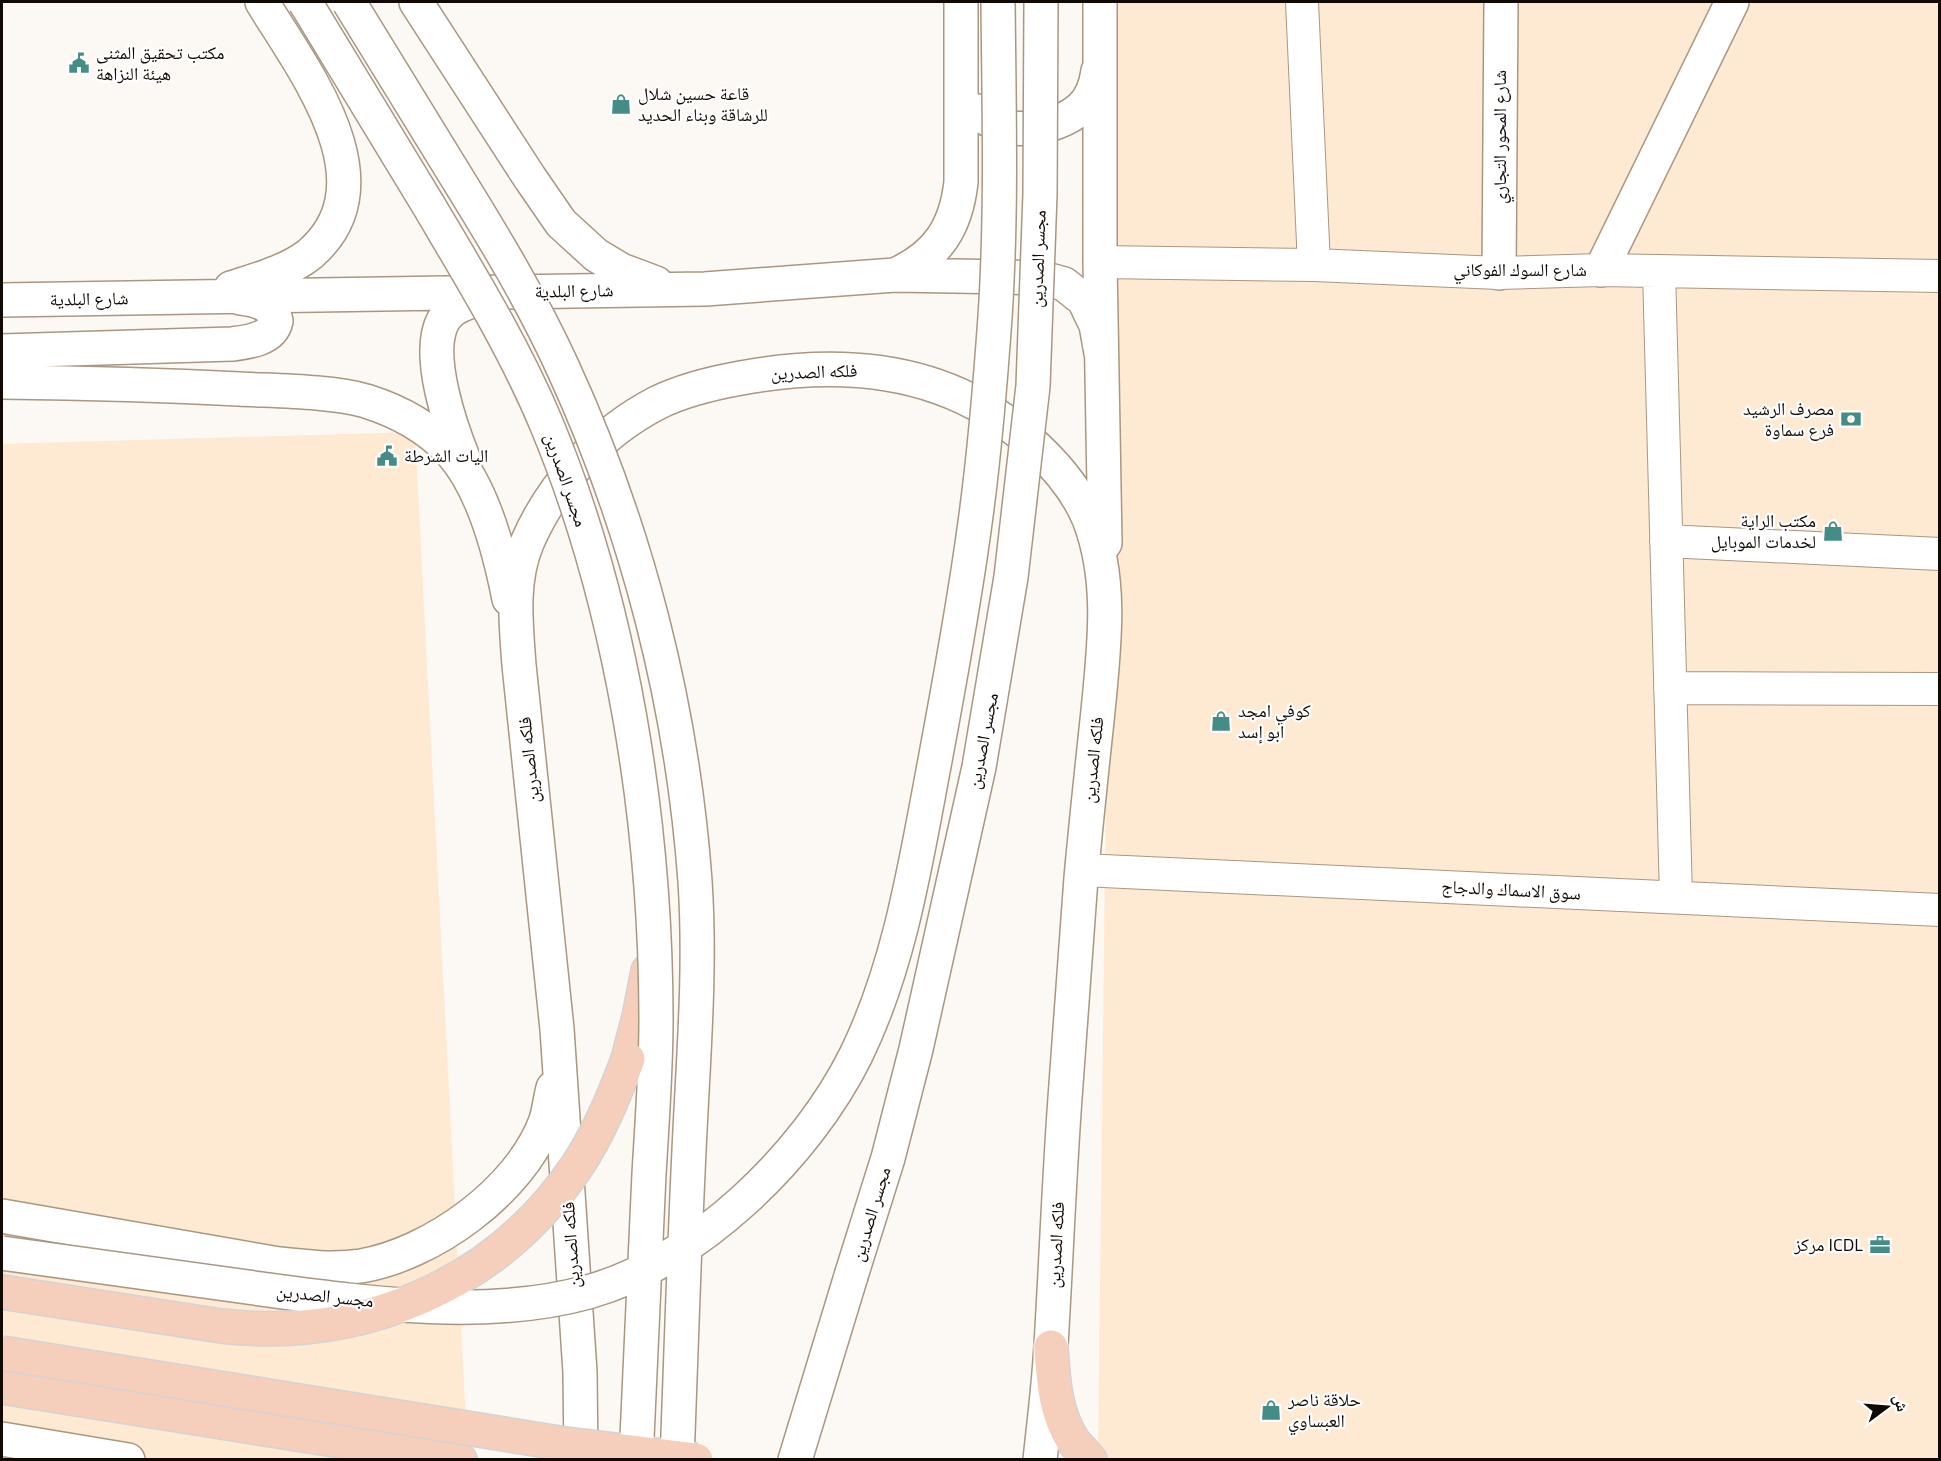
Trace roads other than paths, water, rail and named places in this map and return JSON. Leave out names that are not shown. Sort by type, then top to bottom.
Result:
[{"type":"highway","points":[[2,1292],[221,1326],[278,1329],[326,1325],[365,1317],[411,1302],[455,1281],[514,1238],[537,1215],[577,1165],[602,1123],[628,1059],[639,1017],[649,967],[651,897]]},
{"type":"highway","points":[[1051,1347],[1053,1383],[1060,1411],[1074,1441],[1090,1460]]},
{"type":"highway","points":[[2,1353],[559,1443],[696,1460]]},
{"type":"highway","points":[[2,1387],[460,1460]]},
{"type":"main road","points":[[181,297],[220,292],[252,282],[308,255],[328,235],[344,198],[344,162],[333,125],[262,2]]},
{"type":"main road","name":"مجسر الصدرين","points":[[304,2],[484,299],[522,369],[568,482],[603,598],[633,737],[644,816],[651,897],[656,1008],[636,1460]]},
{"type":"main road","points":[[349,2],[488,227],[540,320],[585,417],[606,472],[626,528],[658,642],[675,724],[689,819],[695,907],[696,1017],[677,1460]]},
{"type":"main road","points":[[416,2],[561,223],[596,255],[621,270],[655,282],[705,289]]},
{"type":"main road","points":[[895,275],[913,267],[929,254],[942,239],[952,222],[959,202],[961,2]]},
{"type":"main road","name":"مجسر الصدرين","points":[[2,1253],[327,1298],[396,1304],[467,1307],[559,1298],[615,1283],[670,1255],[697,1238],[755,1190],[806,1133],[837,1089],[856,1054],[871,1019],[897,942],[922,829],[963,602],[984,455],[996,310],[999,188],[998,2]]},
{"type":"main road","name":"مجسر الصدرين","points":[[795,1460],[903,1104],[959,861],[996,672],[1020,506],[1033,386],[1040,194],[1041,2]]},
{"type":"main road","points":[[1101,2],[1100,262],[1106,625]]},
{"type":"main road","name":"شارع المحور التجاري","points":[[1499,273],[1501,2]]},
{"type":"main road","points":[[1601,270],[1732,2]]},
{"type":"main road","points":[[960,56],[964,85],[972,105],[984,118],[1013,127],[1034,128],[1056,123],[1081,108],[1092,94],[1098,74],[1101,43]]},
{"type":"main road","name":"شارع البلدية","points":[[2,300],[705,289],[895,275],[1012,277],[1046,279],[1064,284],[1084,300],[1096,325],[1101,353]]},
{"type":"main road","points":[[517,291],[469,301],[453,309],[443,322],[437,342],[440,378],[448,417],[495,539],[503,569],[519,665]]},
{"type":"main road","points":[[2,351],[232,344],[255,340],[271,332],[276,321],[275,315],[266,305],[258,301],[230,297]]},
{"type":"main road","name":"فلكه الصدرين","points":[[581,1460],[579,1372],[557,1029],[515,609],[519,572],[526,546],[554,495],[591,451],[637,414],[662,400],[695,388],[797,369],[868,370],[903,375],[970,400],[1000,418],[1028,439],[1054,464],[1076,492],[1090,520],[1100,560],[1106,625],[1082,870],[1064,1111],[1051,1347],[1040,1460]]},
{"type":"main road","points":[[2,382],[119,384],[336,396],[363,401],[412,420],[433,435],[452,454],[483,509]]},
{"type":"main road","points":[[2,1216],[318,1268],[361,1266],[401,1254],[471,1216],[498,1192],[525,1162],[545,1123],[554,1079],[557,1029]]},
{"type":"main road","points":[[2,1439],[128,1460]]},
{"type":"street","points":[[1302,2],[1314,265]]},
{"type":"street","name":"شارع السوك الفوكاني","points":[[1100,262],[1314,265],[1499,273],[1601,270],[1940,276]]},
{"type":"street","points":[[1659,271],[1676,897]]},
{"type":"street","points":[[1666,541],[1940,554]]},
{"type":"street","points":[[1670,688],[1940,689]]},
{"type":"street","name":"سوق الاسماك والدجاج","points":[[1082,870],[1940,909]]},
{"type":"place","name":"مكتب تحقيق المثنى هيئة النزاهة","points":[[79,63]]},
{"type":"place","name":"قاعة حسين شلال للرشاقة وبناء الحديد","points":[[621,104]]},
{"type":"place","name":"مصرف الرشيد فرع سماوة","points":[[1851,419]]},
{"type":"place","name":"اليات الشرطة","points":[[387,456]]},
{"type":"place","name":"مكتب الراية لخدمات الموبايل","points":[[1833,531]]},
{"type":"place","name":"كوفي امجد ابو إسد","points":[[1221,721]]},
{"type":"place","name":"مركز ICDL","points":[[1880,1245]]},
{"type":"place","name":"حلاقة ناصر العبساوي","points":[[1271,1410]]}]
